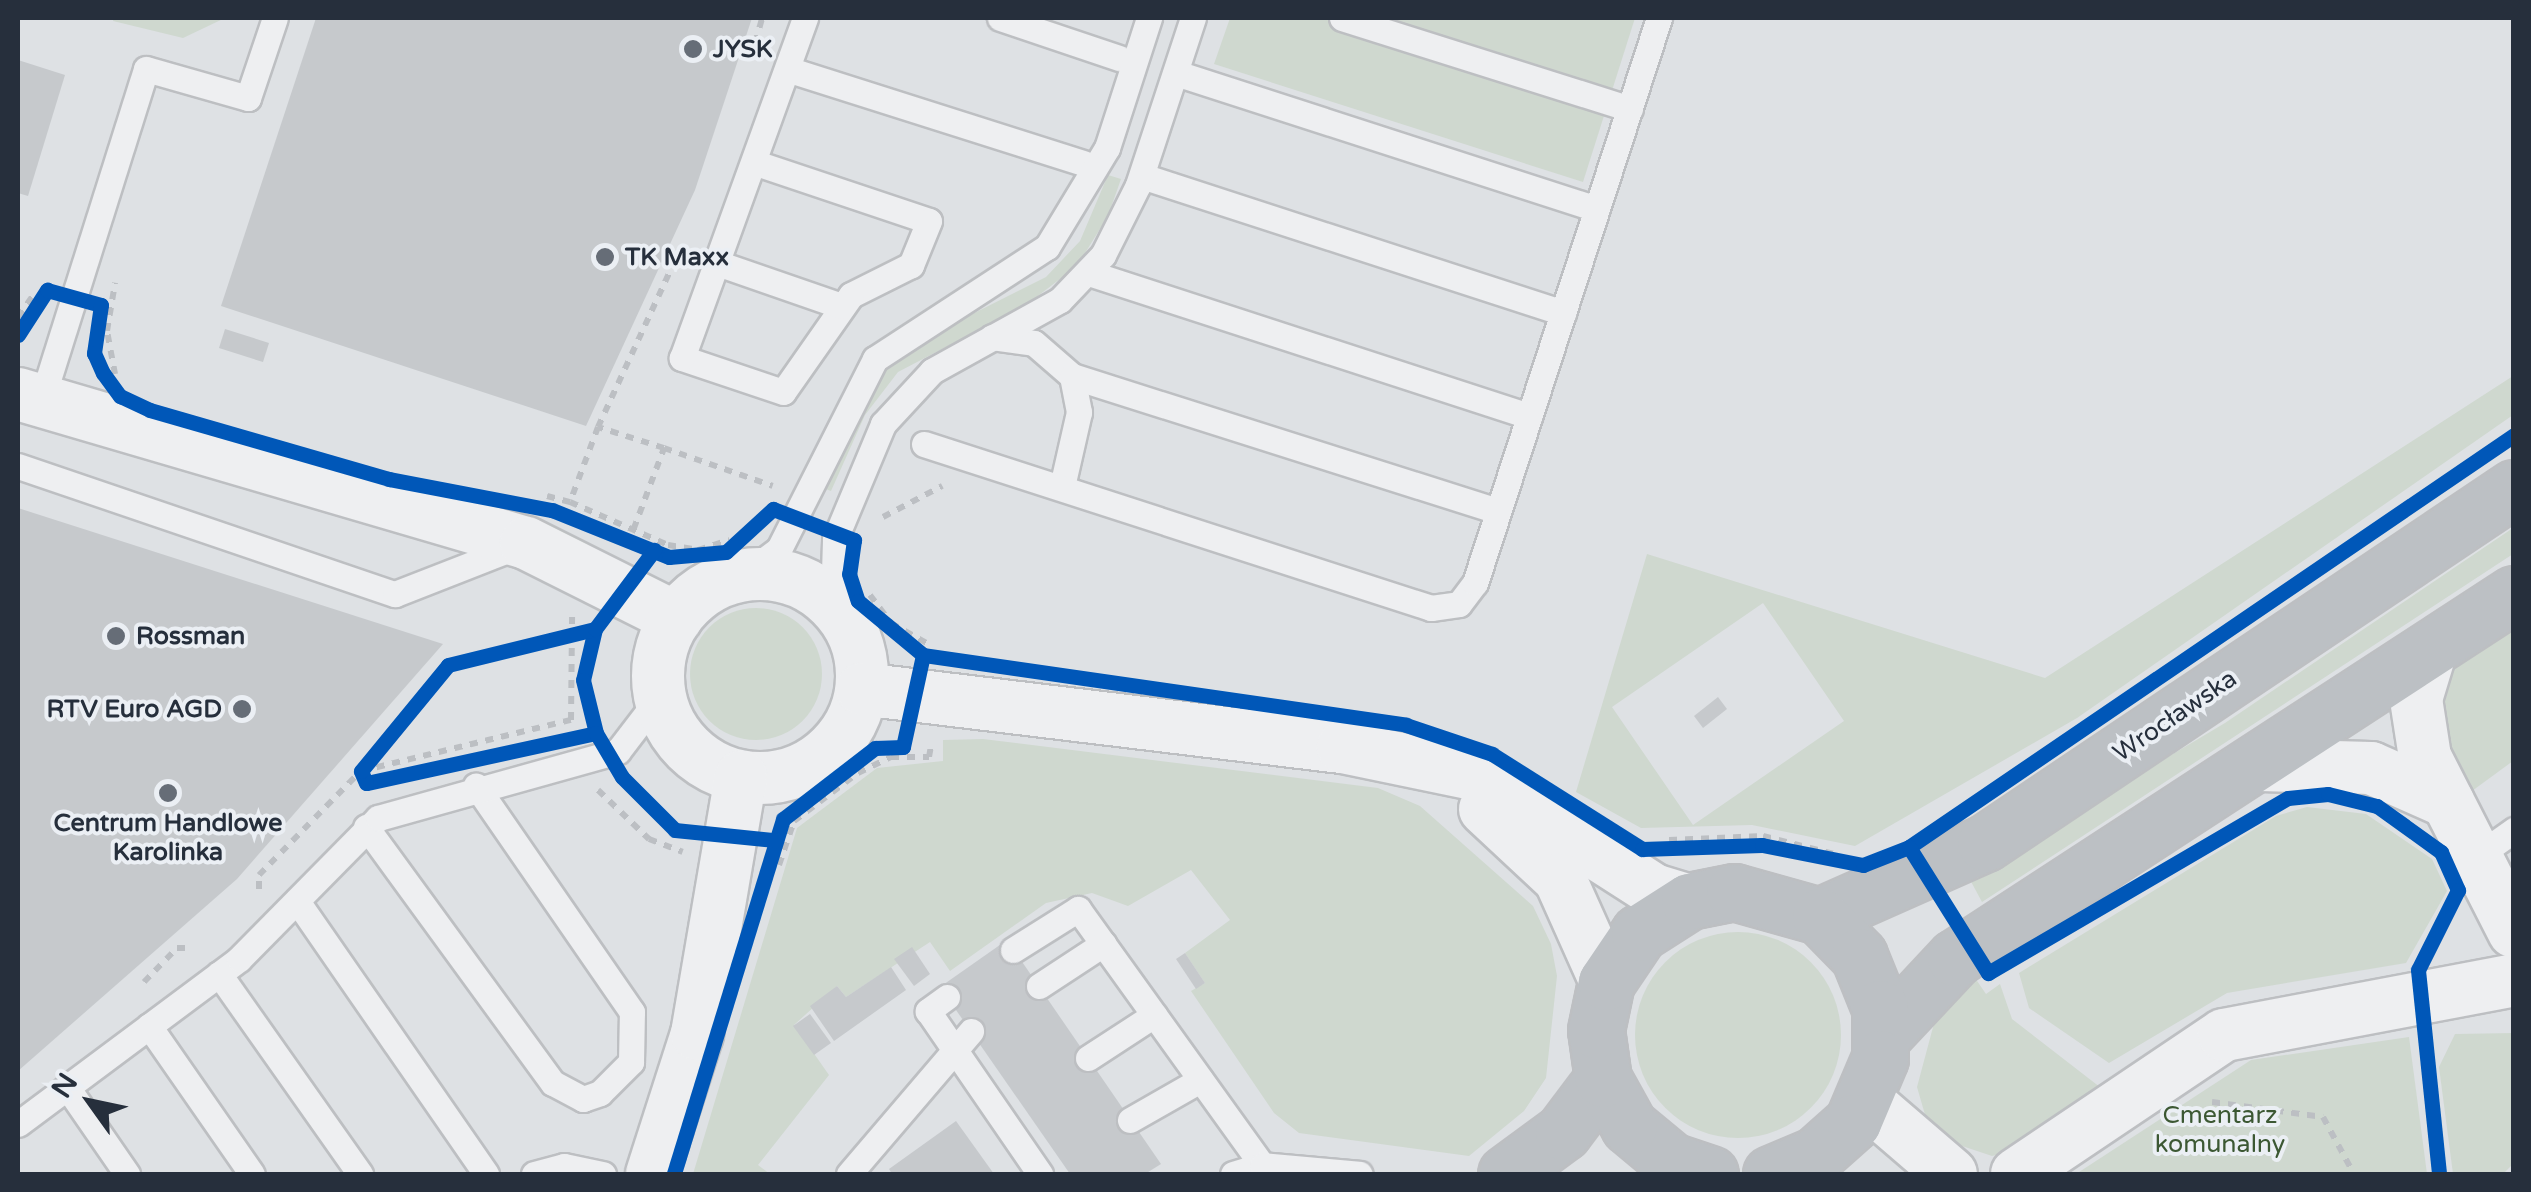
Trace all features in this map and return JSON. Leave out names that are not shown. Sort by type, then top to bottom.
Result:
[{"type":"main road","name":"Wrocławska","points":[[1820,916],[1984,842],[2514,488]]},
{"type":"main road","points":[[1882,1036],[1956,958],[2260,765],[2514,594]]},
{"type":"main road","points":[[1686,1174],[1648,1146],[1603,1079],[1596,1030],[1606,982],[1639,932],[1689,901],[1757,892],[1820,916],[1872,981],[1882,1036],[1866,1100],[1836,1140],[1771,1174]]},
{"type":"main road","points":[[1506,1174],[1563,1132],[1603,1079]]},
{"type":"street","points":[[29,398],[527,513],[640,571],[676,618]]},
{"type":"street","points":[[742,554],[833,604],[860,650],[862,689],[853,721],[820,758],[775,778],[742,777],[690,752],[660,696],[663,644],[676,618],[716,584],[742,554]]},
{"type":"street","points":[[2430,653],[2416,728],[2448,802]]},
{"type":"street","points":[[862,689],[928,670],[1423,764],[1508,790],[1613,865],[1689,901]]},
{"type":"street","points":[[1423,764],[1524,840],[1560,880],[1606,982]]},
{"type":"street","points":[[2260,765],[2371,768],[2448,802],[2494,844],[2514,932]]},
{"type":"street","points":[[652,1174],[757,858],[742,777]]},
{"type":"street","points":[[2016,1174],[2224,1036],[2514,980]]},
{"type":"street","points":[[1866,1100],[1951,1174]]},
{"type":"lane","points":[[29,398],[77,286],[146,69],[248,98],[274,18]]},
{"type":"lane","points":[[759,164],[929,221],[911,265],[841,306],[783,392],[702,370],[682,358],[759,164],[805,18]]},
{"type":"lane","points":[[1000,18],[1119,58]]},
{"type":"lane","points":[[1064,224],[1132,18]]},
{"type":"lane","points":[[742,554],[767,564],[875,360],[1024,270],[1064,224],[1106,148],[1150,18]]},
{"type":"lane","points":[[833,604],[837,533],[866,453],[905,392],[1088,272],[1142,176],[1193,18]]},
{"type":"lane","points":[[1342,18],[1630,110]]},
{"type":"lane","points":[[924,444],[1431,608],[1467,596],[1659,18]]},
{"type":"lane","points":[[790,70],[1084,163]]},
{"type":"lane","points":[[1176,72],[1597,209]]},
{"type":"lane","points":[[1142,176],[1563,313]]},
{"type":"lane","points":[[720,264],[841,306]]},
{"type":"lane","points":[[1088,272],[1529,416]]},
{"type":"lane","points":[[992,338],[1034,343],[1072,376],[1498,511]]},
{"type":"lane","points":[[1062,487],[1079,412],[1072,376]]},
{"type":"lane","points":[[18,466],[396,594],[527,513]]},
{"type":"lane","points":[[18,1124],[219,974],[297,901],[366,827],[394,808],[476,786],[578,750],[634,739],[660,696]]},
{"type":"lane","points":[[366,827],[553,1083],[583,1098],[600,1093],[631,1062],[632,1012],[476,786]]},
{"type":"lane","points":[[297,901],[486,1174]]},
{"type":"lane","points":[[1014,950],[1078,908],[1262,1165]]},
{"type":"lane","points":[[1039,986],[1103,944]]},
{"type":"lane","points":[[219,974],[360,1174]]},
{"type":"lane","points":[[937,1004],[1049,1171]]},
{"type":"lane","points":[[1088,1058],[1154,1015]]},
{"type":"lane","points":[[149,1026],[252,1174]]},
{"type":"lane","points":[[850,1174],[960,1038]]},
{"type":"lane","points":[[1130,1120],[1200,1080]]},
{"type":"lane","points":[[67,1086],[127,1174]]},
{"type":"lane","points":[[1234,1174],[1262,1165],[1360,1174]]},
{"type":"lane","points":[[534,1174],[564,1166],[603,1174]]},
{"type":"path","points":[[752,54],[762,18]]},
{"type":"path","points":[[570,502],[598,427],[689,229]]},
{"type":"path","points":[[18,317],[46,262],[101,306],[94,352],[124,389]]},
{"type":"path","points":[[18,334],[47,290],[120,285],[107,357],[124,389]]},
{"type":"path","points":[[598,427],[664,448]]},
{"type":"path","points":[[873,522],[940,490],[962,456]]},
{"type":"path","points":[[766,499],[771,486]]},
{"type":"path","points":[[527,513],[570,502],[668,545],[742,554]]},
{"type":"path","points":[[527,513],[640,571],[726,552],[774,509],[795,516]]},
{"type":"path","points":[[757,858],[802,797],[876,748],[903,747],[928,670],[858,601],[849,574],[854,540],[837,533]]},
{"type":"path","points":[[386,741],[361,771],[366,783],[603,743],[583,680],[596,629],[553,640]]},
{"type":"path","points":[[570,720],[578,750],[649,839],[757,858]]},
{"type":"path","points":[[664,820],[757,858]]},
{"type":"path","points":[[1656,851],[1762,846],[1849,865]]},
{"type":"path","points":[[2192,1111],[2206,1101],[2323,1117],[2354,1174]]},
{"type":"green space","points":[[114,18],[225,18],[183,38],[113,21]]},
{"type":"green space","points":[[1230,18],[1635,18],[1583,182],[1214,64]]},
{"type":"green space","points":[[1108,175],[1121,179],[1108,216],[1077,266],[1026,305],[898,372],[865,415],[831,491],[820,487],[872,383],[909,346],[1046,277],[1080,241]]},
{"type":"green space","points":[[2513,376],[2513,415],[2077,718],[1855,846],[1752,825],[1641,828],[1576,792],[1647,554],[2045,678]],"holes":[[[1763,603],[1844,721],[1693,825],[1612,707]]]},
{"type":"green space","points":[[2513,528],[2513,554],[1982,902],[1968,876],[2225,723]]},
{"type":"green space","points":[[756,608],[781,613],[803,627],[817,649],[822,674],[817,699],[803,721],[781,735],[756,740],[731,735],[709,721],[695,699],[690,674],[695,649],[709,627],[731,613]]},
{"type":"green space","points":[[2513,626],[2513,761],[2472,791],[2434,716],[2451,670]]},
{"type":"green space","points":[[983,739],[1378,788],[1420,806],[1533,906],[1551,944],[1557,976],[1546,1078],[1524,1111],[1469,1156],[1299,1133],[1274,1113],[1191,991],[1205,983],[1185,953],[1230,920],[1191,870],[1128,906],[1092,893],[1046,903],[950,971],[930,942],[846,997],[837,986],[794,1025],[829,1075],[758,1165],[770,1174],[693,1174],[797,828],[877,768],[943,761],[943,740]]},
{"type":"green space","points":[[2307,807],[2366,814],[2432,859],[2447,891],[2406,963],[2227,993],[2109,1063],[2029,1008],[2019,973],[2276,816]]},
{"type":"green space","points":[[1738,932],[1777,940],[1810,963],[1833,996],[1841,1035],[1833,1074],[1810,1107],[1777,1130],[1738,1138],[1699,1130],[1666,1107],[1643,1074],[1635,1035],[1643,996],[1666,963],[1699,940]]},
{"type":"green space","points":[[1973,975],[1986,994],[2000,984],[2012,1019],[2105,1091],[2023,1148],[1992,1156],[1944,1140],[1928,1125],[1917,1087],[1936,1016]]},
{"type":"green space","points":[[2514,1033],[2513,1164],[2503,1174],[2453,1174],[2439,1067],[2455,1034]]},
{"type":"green space","name":"Cmentarz komunalny","points":[[2409,1037],[2427,1174],[2076,1174],[2251,1060]]},
{"type":"building","points":[[316,18],[752,18],[695,190],[586,426],[221,306]]},
{"type":"building","points":[[18,60],[65,75],[28,196],[18,193]]},
{"type":"building","points":[[225,329],[269,343],[263,362],[219,348]]},
{"type":"building","name":"Centrum Handlowe Karolinka","points":[[18,508],[443,644],[237,879],[18,1071]]},
{"type":"building","points":[[1718,697],[1727,709],[1703,728],[1694,716]]},
{"type":"building","points":[[1007,940],[1161,1164],[1145,1174],[1070,1174],[940,987]]},
{"type":"building","points":[[912,947],[930,974],[914,986],[894,959]]},
{"type":"building","points":[[1185,953],[1205,983],[1196,989],[1176,959]]},
{"type":"building","points":[[891,967],[906,990],[834,1041],[810,1006],[837,986],[846,997]]},
{"type":"building","points":[[810,1014],[831,1043],[814,1055],[793,1026]]},
{"type":"building","points":[[956,1121],[994,1174],[892,1174],[889,1169]]},
{"type":"cycle path","points":[[18,335],[47,290],[101,305],[94,353],[103,373],[120,396],[150,410],[389,479],[552,510],[669,557],[726,552],[773,509],[854,540],[849,574],[858,601],[923,655],[903,747],[875,748],[783,819],[674,1174]]},
{"type":"cycle path","points":[[923,655],[1406,725],[1492,754],[1642,849],[1762,845],[1863,865],[1909,847],[2514,435]]},
{"type":"cycle path","points":[[595,629],[583,680],[596,733],[366,783],[361,771],[448,665],[595,629],[654,550]]},
{"type":"cycle path","points":[[596,733],[622,777],[675,830],[774,840]]},
{"type":"cycle path","points":[[1909,847],[1988,973],[2288,798],[2328,794],[2377,806],[2441,852],[2458,890],[2418,970],[2439,1174]]},
{"type":"place","name":"JYSK","points":[[693,49]]},
{"type":"place","name":"TK Maxx","points":[[605,257]]},
{"type":"place","name":"Rossman","points":[[116,636]]},
{"type":"place","name":"RTV Euro AGD","points":[[242,709]]},
{"type":"place","name":"Centrum Handlowe Karolinka","points":[[168,793]]}]
